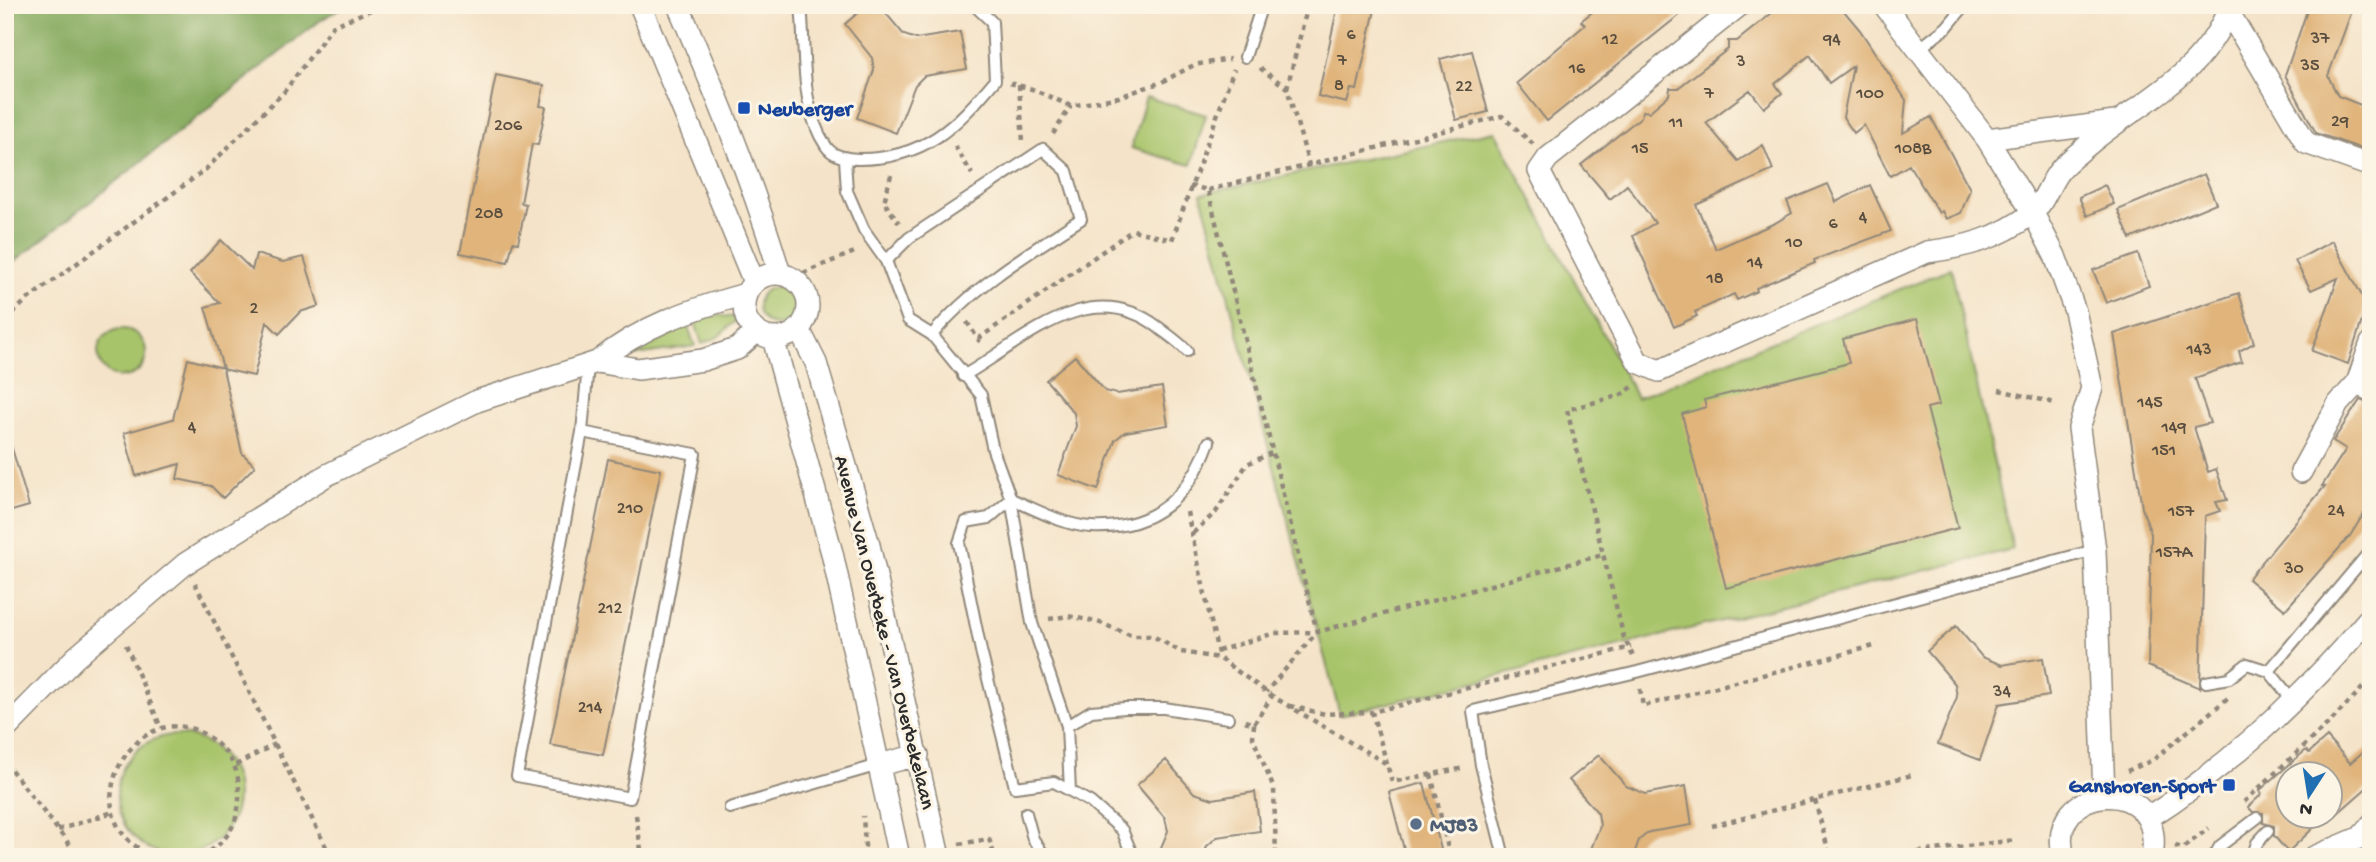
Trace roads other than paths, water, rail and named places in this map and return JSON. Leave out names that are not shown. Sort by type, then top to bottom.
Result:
[{"type":"street","name":"Avenue Van Overbeke - Van Overbekelaan","points":[[640,5],[750,288],[744,315],[765,335],[832,553],[899,857]]},
{"type":"street","points":[[678,5],[785,276]]},
{"type":"street","points":[[1740,5],[1548,158],[1539,172],[1638,362],[1659,371],[1927,252],[1970,246],[1993,237],[2033,213],[2060,169],[2115,122],[2168,89],[2197,61],[2229,8],[2306,143],[2371,166]]},
{"type":"street","points":[[1884,5],[1987,139],[2033,213],[2055,256],[2076,311],[2092,388],[2078,428],[2095,550],[2105,795]]},
{"type":"street","points":[[1987,139],[2115,122]]},
{"type":"street","points":[[5,730],[75,658],[185,564],[327,475],[477,401],[592,363],[624,341],[686,310],[750,288],[766,275],[785,276],[800,285],[808,307],[799,329],[787,337],[765,335],[737,349],[703,360],[638,369],[592,363]]},
{"type":"street","name":"Avenue Van Overbeke - Van Overbekelaan","points":[[799,329],[816,363],[869,545],[939,857]]},
{"type":"street","points":[[2301,472],[2338,404],[2364,387],[2371,343]]},
{"type":"street","points":[[2148,818],[2203,779],[2294,702],[2371,616]]},
{"type":"street","points":[[879,765],[918,755]]},
{"type":"street","points":[[2057,854],[2065,824],[2071,813],[2081,804],[2105,795],[2122,797],[2137,805],[2148,818],[2153,852]]},
{"type":"street","points":[[2314,857],[2361,837],[2371,825]]},
{"type":"lane","points":[[801,5],[808,103],[826,148],[845,159],[896,156],[947,133],[995,80],[992,22],[974,5]]},
{"type":"lane","points":[[1245,58],[1262,5]]},
{"type":"lane","points":[[1919,49],[1947,27],[1965,5]]},
{"type":"lane","points":[[886,261],[909,239],[981,188],[1043,149],[1067,171],[1081,219],[1041,245],[948,317],[932,335]]},
{"type":"lane","points":[[845,159],[847,191],[864,230],[886,261],[908,320],[932,335],[962,376],[981,395],[993,450],[1011,499],[1032,622],[1067,726],[1070,791]]},
{"type":"lane","points":[[962,376],[992,360],[1049,321],[1079,310],[1114,306],[1145,317],[1187,351]]},
{"type":"lane","points":[[582,432],[695,454],[630,798],[517,776],[582,432],[592,363]]},
{"type":"lane","points":[[1011,499],[1090,527],[1135,521],[1158,512],[1182,495],[1199,470],[1209,442]]},
{"type":"lane","points":[[1011,499],[989,518],[966,522],[959,543],[975,624],[1015,787],[1054,782],[1090,802],[1122,830],[1133,857]]},
{"type":"lane","points":[[1504,857],[1481,765],[1473,711],[1637,672],[2095,550]]},
{"type":"lane","points":[[2269,671],[2371,550]]},
{"type":"lane","points":[[2206,682],[2228,678],[2247,663],[2269,671],[2294,702]]},
{"type":"lane","points":[[1067,726],[1091,710],[1125,708],[1164,708],[1228,718]]},
{"type":"lane","points":[[730,808],[879,765]]},
{"type":"lane","points":[[1026,814],[1033,839],[1045,857]]},
{"type":"lane","points":[[2214,857],[2220,846],[2257,818]]},
{"type":"lane","points":[[2252,857],[2257,843],[2268,831]]},
{"type":"place","name":"Neuberger","points":[[744,108]]},
{"type":"place","name":"Ganshoren-Sport","points":[[2229,785]]},
{"type":"place","name":"MJ83","points":[[1416,824]]}]
